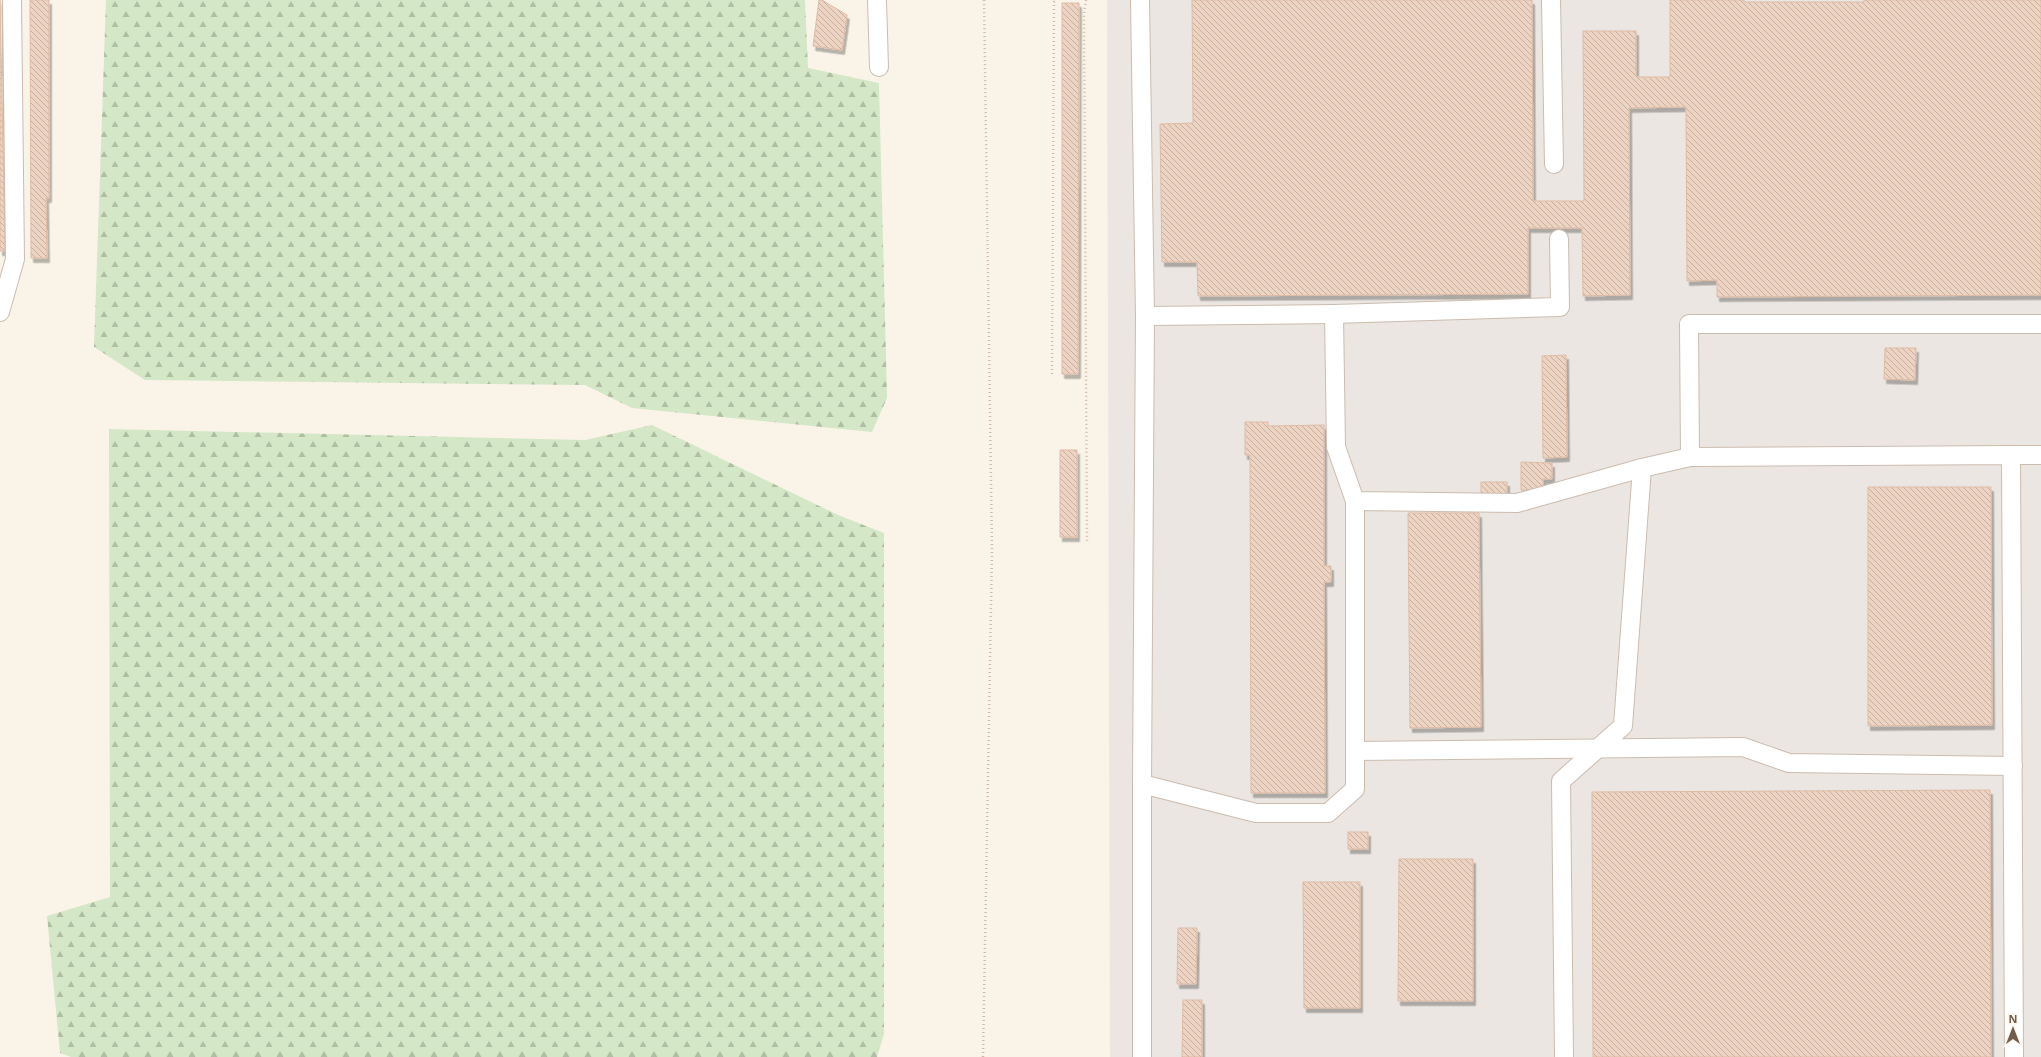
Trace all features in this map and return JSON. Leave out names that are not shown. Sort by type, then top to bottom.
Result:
[{"type":"lane","points":[[0,312],[15,260],[12,0]]},
{"type":"lane","points":[[877,0],[879,67]]},
{"type":"lane","points":[[1140,0],[1144,316],[1142,1057]]},
{"type":"lane","points":[[1552,0],[1554,164]]},
{"type":"lane","points":[[1144,316],[1334,314],[1560,307],[1559,239]]},
{"type":"lane","points":[[1142,784],[1256,813],[1328,813],[1355,789],[1356,501],[1336,446],[1334,314]]},
{"type":"lane","points":[[1690,457],[1689,324],[2041,324]]},
{"type":"lane","points":[[2011,455],[2014,1057]]},
{"type":"lane","points":[[1356,501],[1517,503],[1642,468],[1690,457],[2041,455]]},
{"type":"lane","points":[[1564,1057],[1561,781],[1623,726],[1642,468]]},
{"type":"lane","points":[[1355,751],[1743,747],[1789,763],[2012,766]]},
{"type":"path","points":[[983,1057],[992,550],[984,0]]},
{"type":"path","points":[[1052,374],[1054,2],[1057,0]]},
{"type":"path","points":[[1086,0],[1084,13],[1087,541]]},
{"type":"shaded area","points":[[1107,0],[2041,0],[2041,1057],[1110,1057]]},
{"type":"green space","points":[[106,0],[805,0],[808,68],[879,83],[887,398],[872,432],[632,408],[585,385],[145,380],[94,347]]},
{"type":"green space","points":[[652,425],[838,515],[884,533],[884,1034],[877,1057],[71,1057],[60,1053],[47,916],[110,897],[109,429],[585,440]]},
{"type":"building","points":[[0,0],[5,251],[0,251]]},
{"type":"building","points":[[30,0],[49,0],[49,198],[46,198],[47,258],[31,258]]},
{"type":"building","points":[[819,0],[822,0],[847,15],[842,50],[813,46]]},
{"type":"building","points":[[1192,0],[1532,0],[1533,201],[1584,201],[1583,31],[1636,31],[1636,77],[1670,77],[1670,0],[1744,0],[1744,2],[1864,2],[1864,0],[2041,0],[2041,295],[1717,297],[1717,280],[1687,281],[1686,107],[1629,108],[1630,295],[1583,296],[1582,228],[1528,228],[1528,294],[1198,296],[1197,262],[1162,262],[1160,124],[1193,123]]},
{"type":"building","points":[[1062,3],[1079,3],[1078,374],[1062,374]]},
{"type":"building","points":[[1885,348],[1916,348],[1915,380],[1884,379]]},
{"type":"building","points":[[1566,355],[1567,457],[1543,458],[1542,356]]},
{"type":"building","points":[[1245,422],[1268,422],[1268,426],[1324,425],[1324,566],[1331,566],[1331,582],[1324,582],[1325,793],[1251,793],[1250,455],[1245,455]]},
{"type":"building","points":[[1060,450],[1077,450],[1077,537],[1060,537]]},
{"type":"building","points":[[1521,462],[1552,463],[1552,479],[1543,479],[1543,490],[1521,490]]},
{"type":"building","points":[[1481,482],[1507,482],[1507,497],[1481,497]]},
{"type":"building","points":[[1868,487],[1991,487],[1992,725],[1868,726]]},
{"type":"building","points":[[1408,513],[1479,513],[1481,727],[1410,728]]},
{"type":"building","points":[[1990,790],[1991,1057],[1593,1057],[1592,792]]},
{"type":"building","points":[[1348,832],[1368,832],[1368,849],[1348,849]]},
{"type":"building","points":[[1399,859],[1473,859],[1473,1001],[1398,1001]]},
{"type":"building","points":[[1303,882],[1360,882],[1360,1008],[1304,1008]]},
{"type":"building","points":[[1178,928],[1197,928],[1196,984],[1177,984]]},
{"type":"building","points":[[1183,1000],[1202,1000],[1202,1057],[1182,1057]]}]
